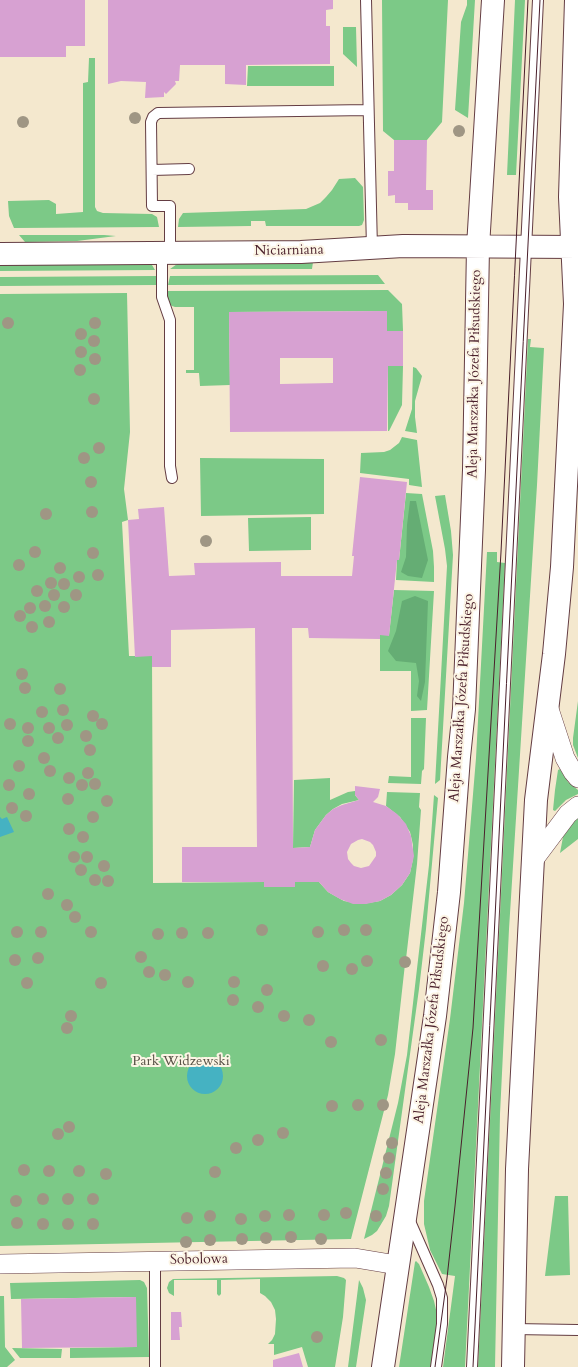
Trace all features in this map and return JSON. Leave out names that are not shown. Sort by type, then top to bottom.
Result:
[{"type":"main road","name":"Aleja Marszałka Józefa Piłsudskiego","points":[[383,1367],[435,1016],[448,892],[464,709],[474,470],[478,246],[493,0]]},
{"type":"main road","points":[[513,1367],[517,1169],[532,862],[538,777],[554,654],[563,560],[575,304],[575,247],[570,205],[570,177],[576,0]]},
{"type":"main road","name":"Niciarniana","points":[[0,253],[301,252],[403,246],[575,247]]},
{"type":"street","points":[[548,705],[565,758],[578,778]]},
{"type":"street","points":[[532,862],[568,814],[578,806]]},
{"type":"street","name":"Sobolowa","points":[[0,1264],[355,1258],[398,1265]]},
{"type":"lane","points":[[366,0],[372,248]]},
{"type":"lane","points":[[472,1367],[538,0]]},
{"type":"lane","points":[[172,478],[170,466],[170,320],[162,297],[170,206],[152,206],[150,122],[158,113],[368,110]]},
{"type":"lane","points":[[152,170],[189,169]]},
{"type":"lane","points":[[405,1212],[436,1281],[442,1298],[442,1324],[436,1367]]},
{"type":"lane","points":[[154,1261],[155,1367]]},
{"type":"lane","points":[[513,1329],[578,1330]]},
{"type":"green space","points":[[382,0],[448,0],[442,122],[427,140],[394,140],[383,131]]},
{"type":"green space","points":[[467,0],[475,0],[468,118],[455,110],[461,22],[467,5]]},
{"type":"green space","points":[[515,0],[525,0],[516,175],[507,175]]},
{"type":"green space","points":[[343,27],[356,27],[357,67],[343,54]]},
{"type":"green space","points":[[89,58],[95,58],[95,207],[97,211],[103,213],[152,214],[157,217],[159,227],[14,228],[9,216],[8,201],[49,200],[56,204],[56,214],[83,212],[83,83],[88,82]]},
{"type":"green space","points":[[248,66],[334,66],[334,86],[247,86]]},
{"type":"green space","points":[[355,178],[363,187],[364,220],[362,225],[359,226],[266,226],[265,221],[251,221],[251,226],[178,227],[179,219],[183,213],[306,209],[320,203],[332,190],[339,179]]},
{"type":"green space","points":[[19,235],[116,236],[77,241],[25,242]]},
{"type":"green space","points":[[145,262],[152,265],[155,270],[0,271],[0,263]]},
{"type":"green space","points":[[180,262],[313,262],[312,269],[170,269]]},
{"type":"green space","points":[[378,275],[385,284],[168,285],[170,276]]},
{"type":"green space","points":[[156,276],[156,285],[0,286],[0,277]]},
{"type":"green space","points":[[388,290],[402,304],[403,331],[387,331],[386,311],[229,312],[230,385],[200,386],[199,373],[186,373],[186,370],[194,370],[194,307],[172,306],[168,303],[167,294],[168,291]]},
{"type":"green space","name":"Park Widzewski","points":[[127,293],[130,432],[124,489],[128,520],[122,522],[129,656],[152,656],[153,883],[264,882],[264,887],[295,887],[295,882],[319,882],[328,892],[344,901],[362,904],[380,901],[391,895],[402,885],[410,873],[413,859],[413,845],[410,832],[400,817],[386,806],[387,792],[420,793],[419,807],[421,810],[417,864],[406,959],[408,959],[407,964],[405,964],[395,1054],[388,1095],[351,1239],[0,1246],[0,294]]},
{"type":"green space","points":[[528,339],[531,339],[530,347],[544,348],[537,485],[509,929],[500,1114],[495,1367],[478,1367]]},
{"type":"green space","points":[[388,366],[403,366],[402,405],[389,431],[388,431]]},
{"type":"green space","points":[[413,367],[416,368],[422,376],[415,401],[417,433],[405,431],[412,409]]},
{"type":"green space","points":[[402,437],[417,440],[422,487],[409,485],[409,479],[360,473],[361,453],[384,452],[390,450],[399,443]]},
{"type":"green space","points":[[200,458],[324,459],[324,514],[201,516]]},
{"type":"green space","points":[[406,493],[422,494],[433,551],[434,582],[396,580],[397,560],[399,560]]},
{"type":"green space","points":[[445,495],[453,555],[440,780],[435,784],[447,566],[435,496]]},
{"type":"green space","points":[[410,501],[416,501],[428,560],[422,578],[408,576],[401,572],[406,557],[407,525]]},
{"type":"green space","points":[[311,517],[311,550],[249,551],[248,518]]},
{"type":"green space","points":[[487,552],[497,552],[497,562],[505,563],[465,1367],[443,1367],[455,1276],[442,1274],[430,1250],[424,1224],[424,1201],[450,1019],[464,903],[476,758]]},
{"type":"green space","points":[[394,590],[434,591],[427,710],[411,711],[411,671],[380,671],[380,635],[389,635]]},
{"type":"green space","points":[[415,596],[428,601],[425,682],[421,701],[417,696],[419,681],[416,663],[396,661],[388,651],[396,631],[402,601]]},
{"type":"green space","points":[[578,701],[578,758],[573,745],[573,738]]},
{"type":"green space","points":[[411,718],[426,718],[424,769],[422,771],[421,784],[388,783],[389,776],[411,777]]},
{"type":"green space","points":[[560,769],[568,782],[578,790],[578,794],[566,800],[555,811],[553,810],[555,790],[558,770]]},
{"type":"green space","points":[[330,778],[330,800],[348,792],[355,791],[355,795],[359,800],[342,804],[326,815],[315,830],[310,847],[293,848],[294,780]]},
{"type":"green space","points":[[434,795],[438,798],[426,929],[389,1206],[386,1216],[377,1231],[364,1239],[398,1103],[407,1055],[429,865]]},
{"type":"green space","points":[[578,816],[578,839],[560,853],[563,837]]},
{"type":"green space","points":[[555,1196],[568,1196],[570,1275],[545,1276]]},
{"type":"green space","points":[[416,1261],[419,1264],[429,1287],[437,1314],[431,1367],[399,1367],[415,1262]]},
{"type":"green space","points":[[337,1276],[346,1280],[343,1317],[335,1367],[308,1367],[302,1347],[274,1355],[274,1344],[268,1344],[275,1334],[275,1310],[271,1302],[260,1293],[260,1279],[221,1280],[221,1294],[219,1296],[217,1294],[217,1280],[174,1280],[174,1296],[169,1293],[167,1288],[169,1282],[173,1279]]},
{"type":"green space","points":[[140,1280],[144,1282],[147,1288],[149,1357],[70,1358],[70,1348],[136,1347],[136,1297],[11,1299],[10,1283]]},
{"type":"green space","points":[[359,1280],[366,1300],[356,1367],[348,1367]]},
{"type":"green space","points":[[0,1296],[4,1296],[5,1347],[15,1360],[7,1367],[0,1367]]},
{"type":"green space","points":[[12,1348],[62,1349],[61,1358],[20,1358]]},
{"type":"water","points":[[0,817],[2,819],[7,817],[14,832],[0,837]]},
{"type":"water","points":[[209,1058],[218,1063],[222,1069],[222,1083],[218,1089],[209,1094],[201,1094],[192,1089],[188,1083],[187,1072],[192,1063],[198,1059]]},
{"type":"building","points":[[0,0],[85,0],[85,46],[66,46],[66,57],[0,57]]},
{"type":"building","points":[[108,0],[333,0],[333,9],[326,10],[326,26],[330,26],[330,64],[246,65],[246,85],[225,84],[225,65],[180,65],[179,81],[175,81],[176,84],[166,94],[164,92],[164,97],[145,98],[146,82],[121,81],[108,84]]},
{"type":"building","points":[[394,140],[427,140],[426,190],[433,190],[433,210],[408,210],[408,203],[395,203],[395,195],[388,196],[388,171],[394,171]]},
{"type":"building","points":[[387,311],[387,331],[403,331],[403,366],[388,366],[387,431],[230,432],[229,312]],"holes":[[[280,358],[333,358],[333,383],[280,384]]]},
{"type":"building","points":[[360,477],[407,482],[389,636],[380,635],[380,639],[309,638],[308,628],[292,628],[293,848],[310,847],[315,830],[326,815],[333,809],[359,800],[355,795],[355,786],[380,789],[378,797],[373,802],[386,806],[397,814],[406,824],[411,836],[414,856],[410,873],[402,885],[391,895],[380,901],[366,904],[353,904],[340,899],[328,892],[319,882],[295,882],[295,887],[264,887],[264,882],[182,882],[182,847],[257,847],[255,628],[171,630],[171,667],[152,667],[152,656],[135,657],[128,520],[139,519],[138,509],[164,507],[169,576],[195,575],[194,563],[281,562],[281,576],[352,576],[354,556],[352,556]],"holes":[[[362,839],[373,845],[376,856],[369,866],[361,868],[354,866],[348,859],[347,852],[351,844]]]},
{"type":"building","points":[[136,1297],[137,1347],[22,1348],[21,1299]]},
{"type":"building","points":[[171,1312],[181,1312],[182,1327],[179,1327],[180,1340],[171,1340]]},
{"type":"building","points":[[299,1353],[303,1367],[273,1367],[273,1360]]},
{"type":"tram line","points":[[435,1367],[447,1278],[473,1028],[501,552],[528,0]]},
{"type":"tram line","points":[[473,1367],[540,0]]}]
